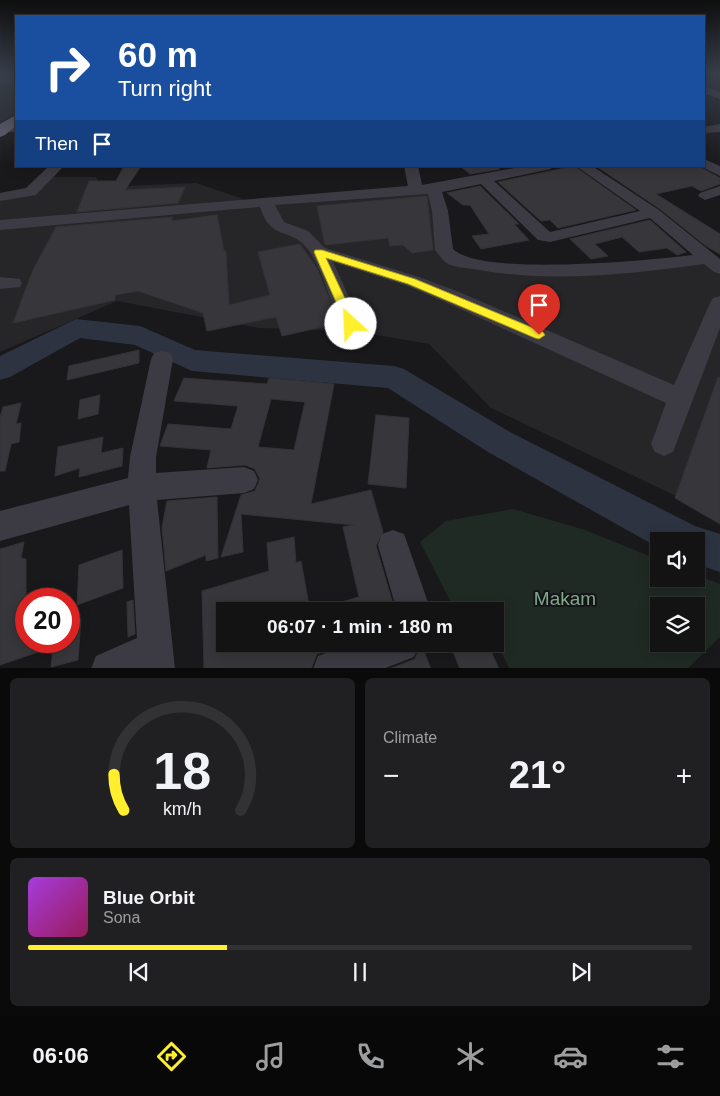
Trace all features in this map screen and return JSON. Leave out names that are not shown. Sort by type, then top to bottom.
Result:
[{"type":"highway","points":[[5,128],[15,113]]},
{"type":"street","points":[[705,129],[720,128]]},
{"type":"street","points":[[705,129],[720,136]]},
{"type":"street","points":[[705,164],[720,172]]},
{"type":"street","points":[[0,197],[31,192],[56,167]]},
{"type":"street","points":[[412,167],[440,211],[444,250],[448,256],[455,260],[525,269],[573,272],[714,263]]},
{"type":"street","points":[[0,225],[425,190],[537,167]]},
{"type":"street","points":[[585,167],[654,211],[714,263]]},
{"type":"street","points":[[484,179],[544,236],[550,237],[654,211]]},
{"type":"street","points":[[705,196],[720,190]]},
{"type":"street","points":[[266,202],[275,223],[286,231],[304,236],[318,252],[351,324]]},
{"type":"street","points":[[318,252],[412,281],[452,297],[680,398]]},
{"type":"street","points":[[664,444],[680,398],[720,303]]},
{"type":"street","points":[[110,668],[156,658],[142,488],[143,457],[162,359]]},
{"type":"street","points":[[0,526],[142,488],[244,480]]},
{"type":"street","points":[[393,545],[411,602]]},
{"type":"street","points":[[331,668],[378,652]]},
{"type":"shaded area","points":[[0,105],[15,105],[15,114],[0,123]]},
{"type":"shaded area","points":[[47,177],[96,177],[101,187],[196,183],[255,203],[434,189],[448,256],[493,265],[573,272],[708,258],[720,268],[720,517],[491,408],[429,344],[354,331],[260,328],[117,301],[0,352],[0,197],[19,196]]},
{"type":"green space","name":"Makam","points":[[513,509],[585,530],[650,556],[650,587],[705,587],[705,578],[720,584],[720,637],[705,652],[705,597],[650,597],[650,652],[705,652],[688,668],[509,668],[501,652],[504,652],[504,602],[451,602],[420,542],[446,521]]},
{"type":"building","points":[[123,167],[140,167],[125,190],[185,187],[178,203],[77,212],[89,181],[116,181]]},
{"type":"building","points":[[461,167],[497,167],[500,169],[470,174]]},
{"type":"building","points":[[575,167],[636,210],[558,228],[550,220],[541,221],[498,182]]},
{"type":"building","points":[[597,167],[700,167],[720,178],[720,184],[701,191],[692,186],[656,194],[720,234],[720,254],[706,246],[660,209]]},
{"type":"building","points":[[480,186],[519,224],[514,224],[529,240],[481,249],[472,236],[489,234],[470,205],[463,205],[447,193]]},
{"type":"building","points":[[427,196],[433,250],[412,253],[403,245],[390,246],[388,238],[325,245],[317,206]]},
{"type":"building","points":[[217,215],[224,251],[226,251],[229,305],[270,295],[258,252],[300,244],[317,268],[339,323],[282,336],[276,317],[207,331],[203,313],[138,291],[115,295],[115,300],[13,323],[33,270],[56,227],[173,217],[171,221]]},
{"type":"building","points":[[650,220],[686,252],[677,255],[667,248],[639,252],[622,237],[595,244],[608,256],[591,259],[570,239]]},
{"type":"building","points":[[139,350],[139,363],[67,380],[69,366]]},
{"type":"building","points":[[718,377],[720,378],[720,524],[675,498]]},
{"type":"building","points":[[184,378],[267,384],[269,378],[334,384],[311,504],[371,490],[383,532],[376,546],[392,602],[342,602],[359,597],[343,527],[354,525],[241,514],[243,552],[221,557],[241,495],[255,491],[260,479],[255,469],[245,465],[207,468],[211,450],[160,446],[168,424],[231,429],[238,406],[174,401]],"holes":[[[271,399],[305,402],[294,450],[258,447]]]},
{"type":"building","points":[[100,395],[98,414],[78,419],[80,400]]},
{"type":"building","points":[[21,403],[16,424],[21,423],[19,442],[11,444],[5,471],[0,471],[0,417],[3,407]]},
{"type":"building","points":[[376,415],[409,418],[406,488],[368,484]]},
{"type":"building","points":[[103,437],[101,453],[123,448],[122,466],[79,477],[80,468],[55,476],[58,447]]},
{"type":"building","points":[[217,497],[218,558],[206,561],[206,555],[166,571],[162,527],[167,501]]},
{"type":"building","points":[[294,537],[296,563],[301,561],[308,602],[216,602],[216,652],[323,652],[317,654],[311,668],[204,668],[202,591],[269,571],[267,543]]},
{"type":"building","points":[[24,542],[21,558],[26,559],[26,588],[15,588],[15,653],[35,653],[0,665],[0,549]]},
{"type":"building","points":[[122,550],[123,588],[80,604],[80,588],[78,588],[79,565]]},
{"type":"building","points":[[133,600],[135,634],[128,637],[127,602]]},
{"type":"building","points":[[418,652],[424,652],[431,668],[392,668],[415,659]]},
{"type":"building","points":[[453,652],[492,652],[499,668],[460,668]]},
{"type":"building","points":[[52,653],[79,653],[78,660],[51,667]]},
{"type":"waterway","points":[[0,369],[76,328],[140,336],[192,360],[394,377],[499,442],[667,532]]},
{"type":"waterway","points":[[705,548],[720,553]]},
{"type":"route","points":[[351,324],[318,252],[412,281],[539,335]]}]
